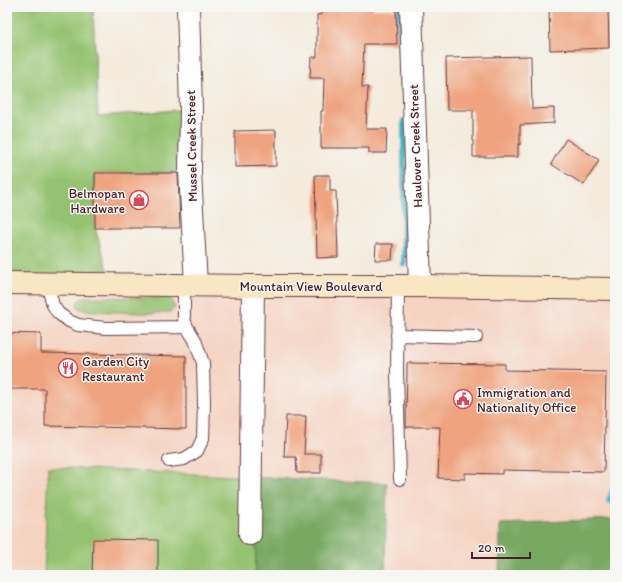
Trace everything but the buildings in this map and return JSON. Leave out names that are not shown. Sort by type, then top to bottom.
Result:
[{"type":"street","name":"Mussel Creek Street","points":[[188,7],[191,110],[190,285]]},
{"type":"street","name":"Haulover Creek Street","points":[[411,7],[420,286]]},
{"type":"street","name":"Mountain View Boulevard","points":[[7,283],[615,289]]},
{"type":"street","points":[[250,534],[253,286]]},
{"type":"lane","points":[[47,284],[53,304],[58,313],[69,321],[78,325],[106,328],[187,327]]},
{"type":"lane","points":[[169,462],[184,459],[197,451],[203,438],[203,363],[196,340],[187,327],[184,319],[190,285]]},
{"type":"lane","points":[[398,286],[397,373],[400,479]]},
{"type":"lane","points":[[397,335],[476,337]]},
{"type":"shaded area","points":[[7,283],[615,289],[615,520],[501,524],[499,575],[385,575],[387,483],[48,467],[44,575],[7,575]]},
{"type":"green space","points":[[7,7],[93,7],[98,116],[191,109],[190,172],[95,173],[95,228],[112,284],[7,283]]},
{"type":"green space","points":[[85,297],[165,298],[172,300],[175,308],[171,312],[100,312],[78,308],[77,304],[79,300]]},
{"type":"green space","points":[[48,467],[254,477],[256,575],[44,575]]},
{"type":"green space","points":[[254,477],[387,483],[385,575],[256,575]]},
{"type":"green space","points":[[615,520],[615,575],[499,575],[500,524]]},
{"type":"waterway","points":[[399,7],[403,88]]},
{"type":"waterway","points":[[404,121],[404,264]]},
{"type":"waterway","points":[[609,501],[615,485]]},
{"type":"place","name":"Belmopan Hardware","points":[[139,200]]},
{"type":"place","name":"Garden City Restaurant","points":[[68,368]]},
{"type":"place","name":"Immigration and Nationality Office","points":[[463,399]]}]
